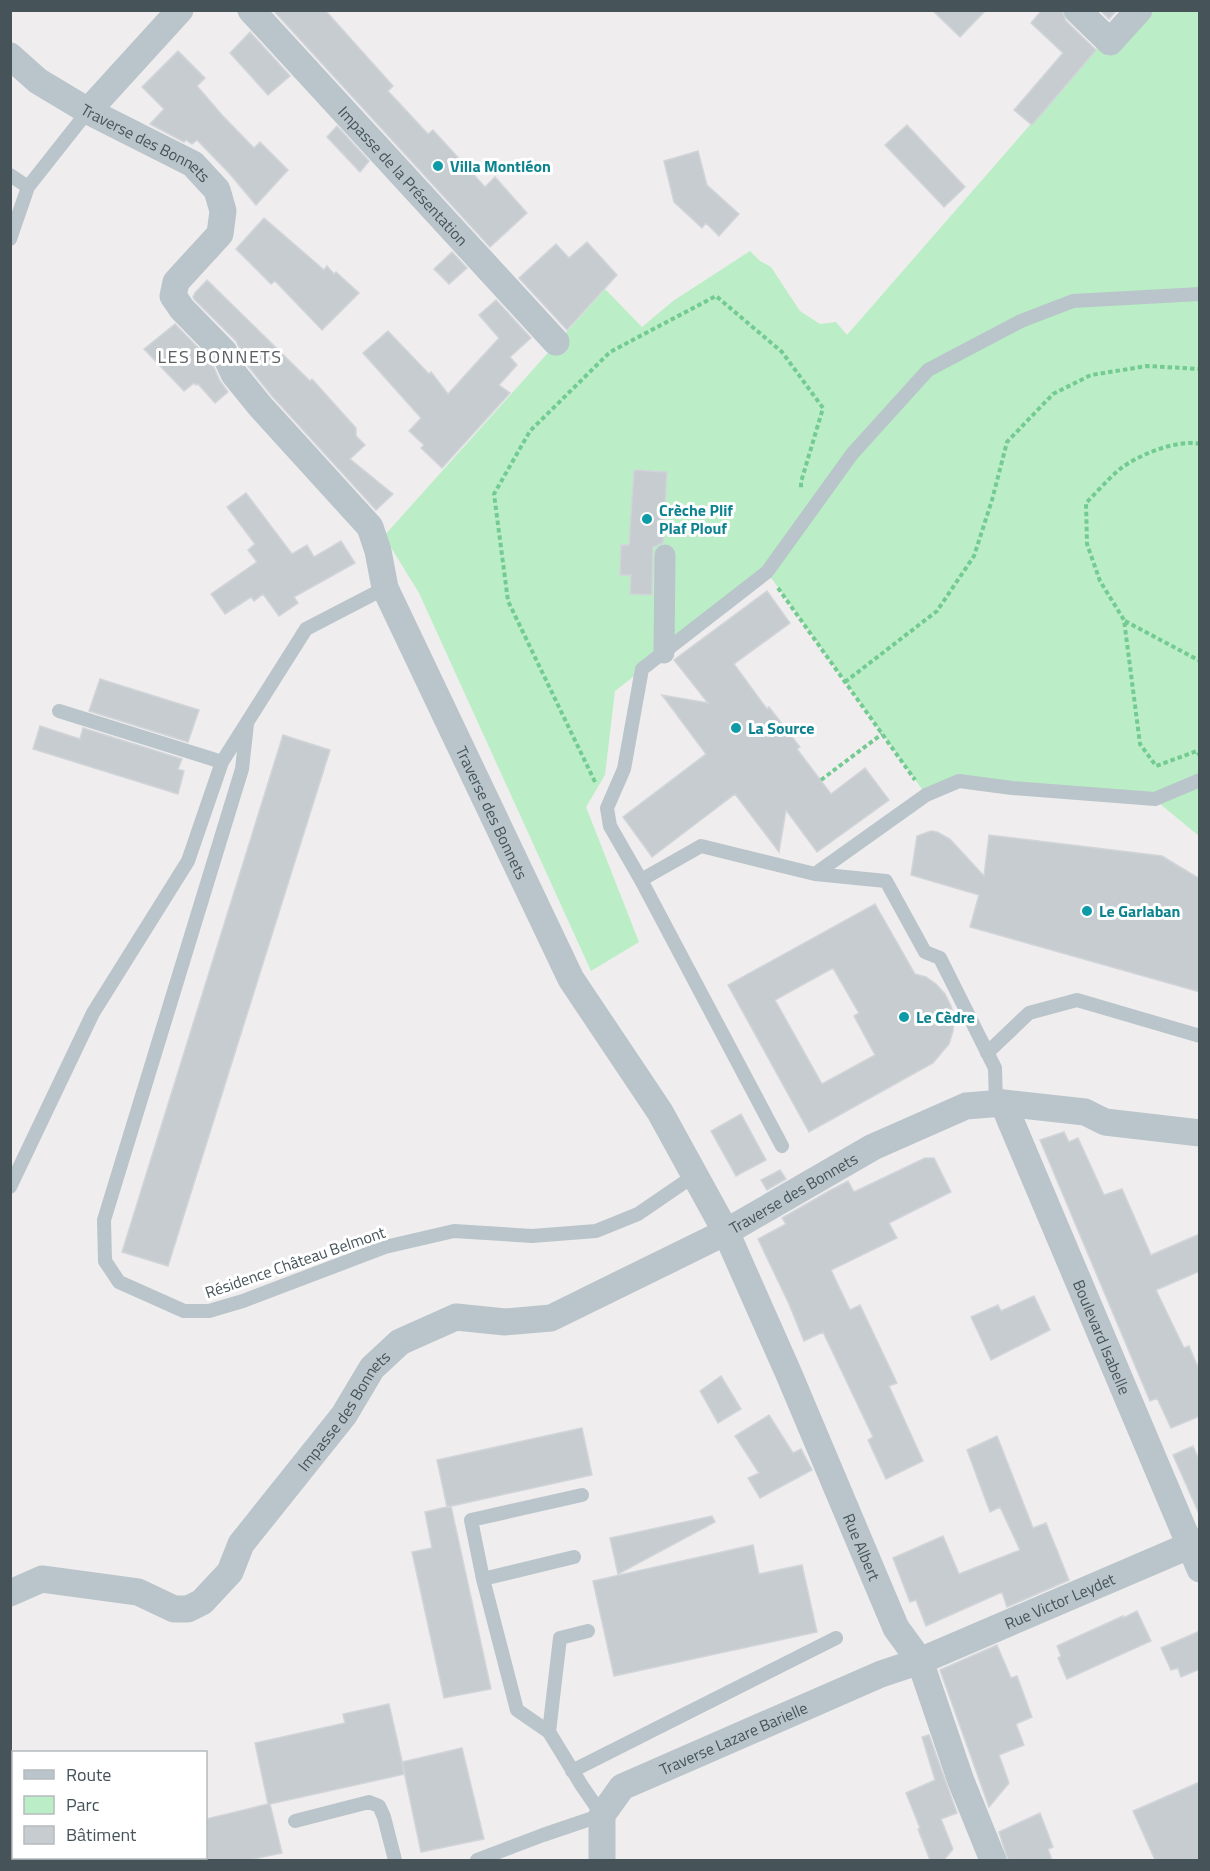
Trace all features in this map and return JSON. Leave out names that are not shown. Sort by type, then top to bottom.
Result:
[{"type":"street","points":[[88,111],[180,10]]},
{"type":"street","name":"Impasse de la Présentation","points":[[251,10],[556,342]]},
{"type":"street","points":[[1077,10],[1110,42],[1139,10]]},
{"type":"street","name":"Traverse des Bonnets","points":[[10,56],[38,81],[88,111],[193,164],[217,190],[223,212],[220,234],[176,282],[173,296],[182,309],[224,352],[234,374],[370,527],[378,551],[385,588],[571,979],[660,1112],[726,1232],[873,1147],[966,1106],[999,1103],[1085,1113],[1105,1122],[1200,1133]]},
{"type":"street","points":[[663,653],[665,555]]},
{"type":"street","name":"Boulevard Isabelle","points":[[999,1103],[1196,1552]]},
{"type":"street","name":"Impasse des Bonnets","points":[[10,1593],[42,1579],[138,1592],[174,1609],[188,1609],[202,1602],[230,1572],[241,1544],[344,1415],[372,1368],[400,1342],[456,1317],[505,1322],[551,1318],[726,1232]]},
{"type":"street","name":"Rue Albert","points":[[726,1232],[896,1628],[920,1661],[961,1781],[993,1860]]},
{"type":"street","name":"Rue Victor Leydet","points":[[920,1661],[1196,1552]]},
{"type":"street","name":"Traverse Lazare Barielle","points":[[602,1815],[622,1787],[881,1674],[920,1661]]},
{"type":"street","points":[[602,1815],[602,1860]]},
{"type":"lane","points":[[10,239],[28,187],[88,111]]},
{"type":"lane","points":[[10,175],[28,187]]},
{"type":"lane","points":[[782,1146],[642,880],[610,826],[607,808],[624,769],[642,669],[767,572],[852,454],[928,370],[1021,321],[1073,301],[1200,294]]},
{"type":"lane","name":"Résidence Château Belmont","points":[[10,1187],[93,1013],[188,861],[222,762],[306,629],[385,588]]},
{"type":"lane","points":[[59,711],[222,762]]},
{"type":"lane","name":"Résidence Château Belmont","points":[[247,724],[242,769],[104,1220],[105,1261],[119,1282],[184,1311],[209,1311],[243,1301],[386,1247],[454,1231],[532,1236],[596,1231],[638,1214],[695,1175]]},
{"type":"lane","points":[[815,874],[926,795],[959,781],[1011,788],[1155,799],[1200,780]]},
{"type":"lane","points":[[642,880],[701,846],[815,874],[886,881],[925,952],[940,958],[994,1068],[999,1103]]},
{"type":"lane","points":[[987,1053],[1029,1013],[1077,1000],[1200,1036]]},
{"type":"lane","points":[[477,1860],[602,1815],[549,1732],[518,1710],[483,1579],[471,1520],[582,1495]]},
{"type":"lane","points":[[483,1579],[574,1557]]},
{"type":"lane","points":[[549,1732],[560,1638],[588,1630]]},
{"type":"lane","points":[[572,1771],[836,1638]]},
{"type":"lane","points":[[295,1821],[369,1802],[379,1806],[384,1817],[395,1860]]},
{"type":"path","points":[[607,808],[508,601],[494,494],[530,431],[610,352],[716,296],[782,352],[823,408],[801,482],[800,526]]},
{"type":"path","points":[[845,682],[937,611],[974,556],[1007,442],[1053,394],[1091,375],[1147,366],[1200,369]]},
{"type":"path","points":[[1200,444],[1189,442],[1151,451],[1120,469],[1086,503],[1087,544],[1100,581],[1124,620],[1140,744],[1156,766],[1197,752],[1200,756]]},
{"type":"path","points":[[767,572],[926,795]]},
{"type":"path","points":[[1124,620],[1200,662]]},
{"type":"path","points":[[821,780],[882,734]]},
{"type":"green space","points":[[1147,11],[1199,11],[1199,836],[1154,799],[959,781],[926,795],[767,572],[615,691],[605,775],[586,807],[639,942],[591,971],[419,593],[384,536],[605,289],[642,327],[673,301],[750,251],[760,261],[771,267],[800,311],[820,324],[836,322],[847,335],[1097,48],[1108,56]]},
{"type":"building","points":[[273,10],[325,10],[393,86],[388,91],[428,134],[433,130],[485,187],[495,177],[527,213],[490,247]]},
{"type":"building","points":[[932,10],[986,10],[960,37]]},
{"type":"building","points":[[1042,10],[1062,10],[1066,21],[1096,50],[1032,125],[1014,110],[1063,53],[1031,23]]},
{"type":"building","points":[[1100,10],[1117,10],[1109,19]]},
{"type":"building","points":[[250,32],[290,76],[268,95],[230,53]]},
{"type":"building","points":[[178,51],[205,78],[197,86],[222,115],[254,148],[260,142],[288,170],[256,205],[197,140],[192,144],[186,140],[184,142],[150,124],[164,109],[142,87]]},
{"type":"building","points":[[907,125],[965,187],[944,207],[885,145]]},
{"type":"building","points":[[337,126],[369,161],[360,172],[327,137]]},
{"type":"building","points":[[698,151],[707,185],[739,214],[719,236],[706,223],[702,228],[674,202],[664,161]]},
{"type":"building","points":[[264,218],[324,270],[327,266],[359,293],[322,330],[275,281],[271,284],[236,249]]},
{"type":"building","points":[[587,242],[617,275],[567,330],[519,278],[556,244],[569,258]]},
{"type":"building","points":[[452,252],[467,268],[449,284],[434,269]]},
{"type":"building","points":[[207,280],[310,381],[312,379],[356,428],[356,436],[365,445],[350,459],[393,494],[376,510],[272,396],[248,366],[236,341],[194,299],[195,293]]},
{"type":"building","points":[[496,300],[531,338],[510,357],[517,365],[499,385],[510,393],[442,468],[421,448],[424,445],[409,431],[421,418],[363,353],[388,331],[429,374],[431,372],[448,394],[499,338],[479,315]]},
{"type":"building","points":[[175,324],[211,361],[228,392],[215,403],[198,384],[194,383],[184,391],[144,349]]},
{"type":"building","name":"Crèche Plif Plaf Plouf","points":[[634,470],[667,472],[663,543],[653,547],[652,595],[630,594],[631,575],[620,575],[621,545],[629,545]]},
{"type":"building","points":[[246,493],[292,554],[307,545],[314,557],[341,541],[355,563],[294,597],[298,603],[279,616],[263,594],[254,601],[251,597],[225,614],[211,594],[257,562],[248,550],[255,544],[227,507]]},
{"type":"building","name":"La Source","points":[[767,591],[790,623],[734,664],[767,709],[769,707],[800,747],[797,749],[831,794],[865,768],[889,800],[817,852],[786,810],[779,852],[735,794],[652,857],[623,817],[706,754],[662,695],[708,703],[674,660]]},
{"type":"building","points":[[100,679],[199,710],[188,742],[89,711]]},
{"type":"building","points":[[40,726],[80,739],[83,728],[182,759],[178,769],[184,771],[178,794],[33,749]]},
{"type":"building","points":[[283,735],[330,750],[168,1266],[122,1252]]},
{"type":"building","name":"Le Garlaban","points":[[931,831],[950,839],[984,876],[989,835],[1162,856],[1200,879],[1200,992],[970,927],[979,895],[911,875],[917,836]]},
{"type":"building","name":"Le Cèdre","points":[[875,904],[915,974],[926,977],[945,994],[954,1018],[953,1031],[949,1044],[933,1063],[809,1132],[728,985]],"holes":[[[833,968],[859,1013],[854,1016],[875,1055],[822,1084],[775,1000]]]},
{"type":"building","points":[[741,1114],[766,1160],[736,1176],[711,1131]]},
{"type":"building","points":[[1064,1132],[1069,1142],[1078,1138],[1104,1195],[1122,1189],[1151,1255],[1200,1234],[1200,1271],[1156,1290],[1184,1348],[1189,1346],[1200,1372],[1200,1416],[1171,1428],[1157,1398],[1150,1401],[1040,1140]]},
{"type":"building","points":[[925,1158],[934,1158],[951,1192],[889,1223],[897,1238],[831,1270],[850,1310],[860,1305],[897,1383],[889,1386],[923,1461],[886,1479],[868,1440],[873,1437],[823,1332],[804,1341],[758,1239],[786,1224],[782,1218],[848,1181],[854,1192]]},
{"type":"building","points":[[780,1170],[786,1179],[767,1190],[761,1180]]},
{"type":"building","points":[[1034,1296],[1050,1330],[991,1360],[971,1317],[998,1305],[1001,1311]]},
{"type":"building","points":[[721,1376],[741,1409],[718,1423],[700,1391]]},
{"type":"building","points":[[769,1415],[793,1453],[801,1449],[812,1470],[760,1498],[748,1478],[759,1473],[735,1436]]},
{"type":"building","points":[[582,1428],[592,1475],[447,1507],[437,1460]]},
{"type":"building","points":[[997,1436],[1033,1528],[1046,1523],[1069,1580],[1007,1607],[1002,1592],[926,1626],[916,1600],[910,1602],[893,1558],[943,1536],[959,1574],[1020,1550],[1000,1507],[990,1512],[967,1450]]},
{"type":"building","points":[[1193,1446],[1200,1462],[1200,1516],[1173,1455]]},
{"type":"building","points":[[451,1506],[491,1689],[444,1698],[412,1552],[432,1548],[425,1512]]},
{"type":"building","points":[[712,1516],[715,1522],[618,1574],[610,1538]]},
{"type":"building","points":[[753,1545],[759,1574],[802,1565],[817,1632],[614,1676],[593,1581]]},
{"type":"building","points":[[1137,1611],[1151,1641],[1067,1679],[1058,1658],[1061,1656],[1057,1646]]},
{"type":"building","points":[[1200,1631],[1200,1669],[1181,1677],[1178,1668],[1171,1670],[1161,1648]]},
{"type":"building","points":[[997,1645],[1011,1678],[1017,1676],[1032,1717],[1016,1724],[1024,1745],[999,1755],[1009,1783],[989,1807],[940,1670]]},
{"type":"building","points":[[389,1704],[405,1774],[270,1804],[282,1853],[249,1860],[206,1860],[207,1819],[268,1804],[255,1743],[345,1723],[343,1714]]},
{"type":"building","points":[[929,1735],[957,1813],[941,1819],[953,1849],[944,1860],[930,1860],[906,1793],[935,1780],[922,1737]]},
{"type":"building","points":[[462,1748],[484,1839],[421,1852],[402,1762]]},
{"type":"building","points":[[1200,1782],[1200,1860],[1155,1860],[1133,1811]]},
{"type":"building","points":[[1040,1813],[1053,1847],[1048,1849],[1052,1860],[1008,1860],[999,1832]]},
{"type":"place","name":"Villa Montléon","points":[[438,166]]},
{"type":"place","name":"Crèche Plif Plaf Plouf","points":[[647,519]]},
{"type":"place","name":"La Source","points":[[736,728]]},
{"type":"place","name":"Le Garlaban","points":[[1087,911]]},
{"type":"place","name":"Le Cèdre","points":[[904,1017]]},
{"type":"district","name":"LES BONNETS","points":[[220,356]]}]
